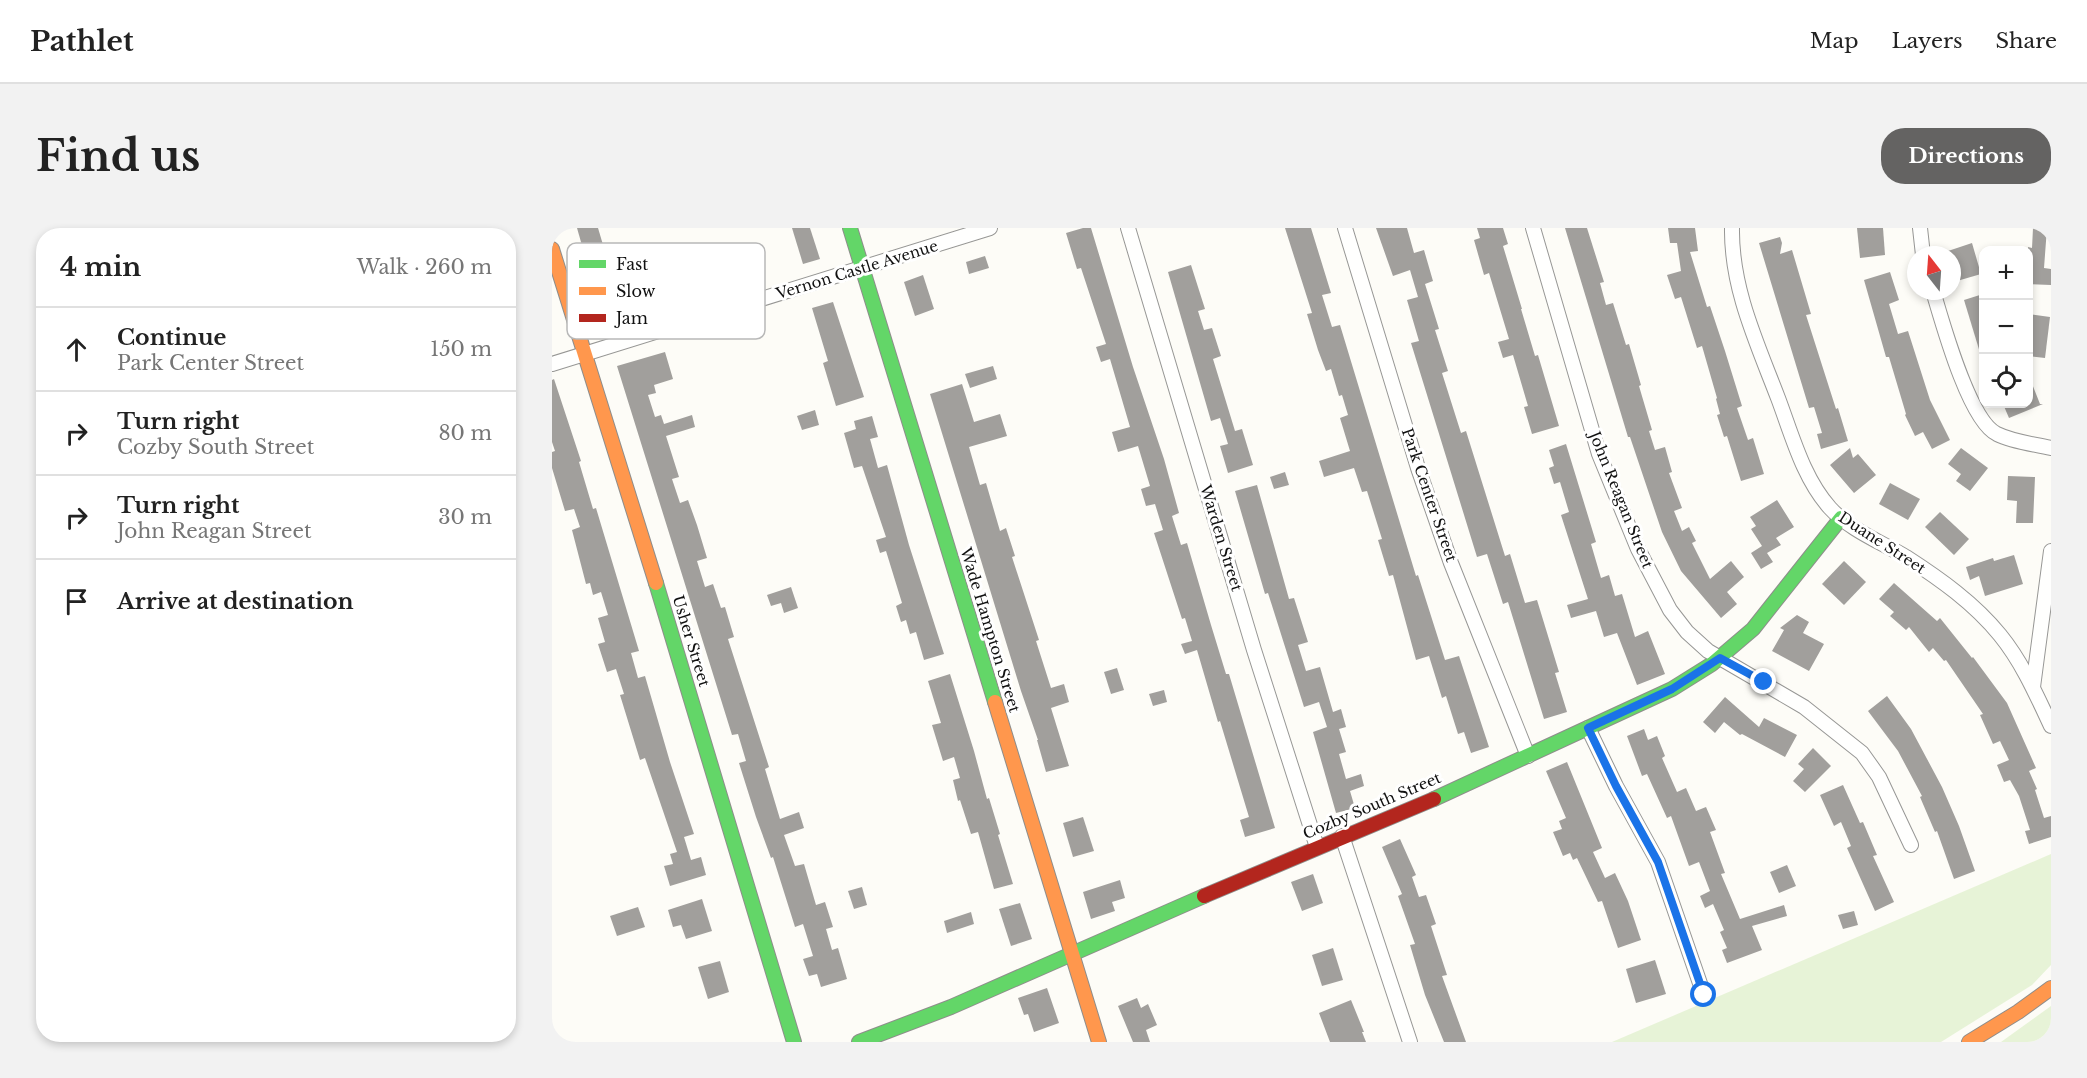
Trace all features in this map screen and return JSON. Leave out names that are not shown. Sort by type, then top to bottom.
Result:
[{"type":"street","name":"Wade Hampton Street","points":[[850,228],[1099,1042]]},
{"type":"street","name":"Vernon Castle Avenue","points":[[765,299],[990,228]]},
{"type":"street","name":"Warden Street","points":[[1128,228],[1254,650],[1317,847]]},
{"type":"street","name":"Park Center Street","points":[[1345,228],[1422,478],[1452,563],[1528,756]]},
{"type":"street","name":"John Reagan Street","points":[[1533,228],[1599,454],[1638,549],[1670,610],[1687,632],[1708,651],[1804,707],[1862,753],[1879,777],[1911,845]]},
{"type":"street","name":"Duane Street","points":[[1732,228],[1736,277],[1745,309],[1801,461],[1814,486],[1830,509],[1841,518],[1865,535],[1941,580],[1974,608],[2000,635],[2033,687],[2051,726]]},
{"type":"street","points":[[1920,228],[1922,246]]},
{"type":"street","name":"Usher Street","points":[[552,249],[567,297]]},
{"type":"street","points":[[1937,300],[1972,405],[1979,418],[1996,434],[2051,448]]},
{"type":"street","name":"Usher Street","points":[[580,339],[794,1042]]},
{"type":"street","name":"Vernon Castle Avenue","points":[[552,364],[634,339]]},
{"type":"street","name":"Cozby South Street","points":[[859,1042],[951,1007],[1342,836],[1441,796],[1672,689],[1720,658],[1753,629],[1841,518]]},
{"type":"street","points":[[2033,687],[2051,552]]},
{"type":"street","points":[[1588,728],[1616,786],[1658,862],[1704,995]]},
{"type":"street","points":[[1342,836],[1410,1042]]},
{"type":"street","points":[[1970,1042],[2051,988]]},
{"type":"green space","points":[[2051,854],[2051,965],[2032,985],[1941,1042],[1612,1042]]},
{"type":"green space","points":[[2051,1006],[2051,1042],[2001,1042]]},
{"type":"building","points":[[577,228],[598,228],[602,243],[581,243]]},
{"type":"building","points":[[792,228],[810,228],[820,259],[803,264]]},
{"type":"building","points":[[1091,228],[1133,367],[1164,459],[1179,513],[1172,516],[1181,545],[1187,543],[1275,828],[1245,837],[1240,820],[1249,817],[1197,650],[1185,654],[1181,644],[1192,641],[1185,618],[1182,619],[1154,533],[1163,530],[1155,504],[1146,506],[1141,489],[1150,486],[1138,446],[1118,452],[1112,432],[1130,427],[1110,359],[1101,362],[1096,347],[1106,344],[1081,268],[1077,269],[1066,233]]},
{"type":"building","points":[[1285,228],[1311,228],[1331,293],[1322,295],[1332,327],[1340,325],[1416,576],[1418,575],[1445,660],[1459,656],[1489,747],[1471,753],[1464,732],[1458,734],[1446,696],[1442,698],[1429,656],[1416,660],[1393,575],[1389,576],[1378,540],[1382,539],[1367,491],[1362,492],[1354,468],[1324,477],[1319,461],[1350,451],[1340,418],[1348,415],[1342,395],[1339,396],[1331,369],[1326,371],[1318,350],[1307,314],[1312,313]]},
{"type":"building","points":[[1376,228],[1407,228],[1414,253],[1424,250],[1433,281],[1425,284],[1439,329],[1435,330],[1448,371],[1442,373],[1461,433],[1466,431],[1505,556],[1510,554],[1525,603],[1537,600],[1559,672],[1555,673],[1567,712],[1544,719],[1508,602],[1503,604],[1487,554],[1477,557],[1411,343],[1419,341],[1407,300],[1418,297],[1410,270],[1393,276]]},
{"type":"building","points":[[1477,228],[1503,228],[1508,244],[1503,246],[1535,356],[1538,355],[1559,426],[1532,434],[1524,407],[1528,406],[1513,355],[1503,358],[1498,342],[1509,339],[1489,273],[1484,275],[1474,240],[1480,238]]},
{"type":"building","points":[[1565,228],[1587,228],[1604,282],[1600,283],[1606,305],[1613,303],[1626,345],[1629,344],[1641,385],[1639,386],[1652,430],[1649,431],[1655,450],[1665,447],[1672,472],[1669,473],[1682,508],[1674,511],[1682,531],[1689,527],[1696,541],[1692,543],[1710,579],[1731,561],[1744,577],[1727,592],[1737,604],[1721,618],[1681,571],[1662,532],[1630,437],[1628,437]]},
{"type":"building","points":[[1668,228],[1695,228],[1698,251],[1690,252],[1742,406],[1737,408],[1748,440],[1753,438],[1764,474],[1741,481],[1727,436],[1724,437],[1717,415],[1720,414],[1717,398],[1702,346],[1697,348],[1681,297],[1675,299],[1667,275],[1681,271],[1677,243],[1670,243]]},
{"type":"building","points":[[1857,228],[1883,228],[1885,255],[1860,258]]},
{"type":"building","points":[[2033,228],[2047,228],[2044,268],[2051,269],[2051,285],[2033,284]]},
{"type":"building","points":[[1780,237],[1782,243],[1780,254],[1792,250],[1811,314],[1806,315],[1848,441],[1821,449],[1817,434],[1822,433],[1814,407],[1809,408],[1759,243]]},
{"type":"building","points":[[1972,243],[1979,275],[1961,280],[1961,247]]},
{"type":"building","points":[[985,256],[989,268],[969,274],[966,262]]},
{"type":"building","points":[[1191,265],[1205,309],[1198,311],[1204,330],[1212,328],[1221,356],[1213,359],[1235,431],[1242,429],[1253,465],[1228,473],[1220,446],[1228,444],[1220,418],[1211,421],[1168,272]]},
{"type":"building","points":[[1890,272],[1899,300],[1889,304],[1898,334],[1908,331],[1930,400],[1950,440],[1932,449],[1923,432],[1915,436],[1905,415],[1864,280]]},
{"type":"building","points":[[923,275],[934,309],[915,316],[904,282]]},
{"type":"building","points":[[1979,295],[1979,349],[1964,300]]},
{"type":"building","points":[[833,302],[864,397],[836,406],[823,363],[828,361],[812,308]]},
{"type":"building","points":[[2033,315],[2050,317],[2045,358],[2033,357]]},
{"type":"building","points":[[665,352],[673,379],[654,385],[656,393],[648,395],[655,417],[661,415],[664,424],[692,415],[695,427],[666,436],[679,477],[672,479],[680,503],[688,500],[697,525],[707,558],[697,561],[705,587],[713,584],[721,608],[725,607],[734,637],[728,639],[769,767],[765,769],[780,819],[799,812],[804,828],[784,835],[795,866],[804,864],[816,905],[825,902],[833,927],[826,929],[832,950],[838,948],[847,979],[821,987],[817,974],[809,976],[803,959],[813,956],[803,924],[795,927],[773,857],[771,858],[756,817],[739,763],[746,761],[738,734],[732,735],[617,366]]},
{"type":"building","points":[[993,366],[997,379],[970,388],[965,374]]},
{"type":"building","points":[[554,379],[639,651],[631,653],[638,678],[645,676],[694,834],[684,837],[691,860],[701,857],[706,875],[670,886],[664,866],[673,864],[670,854],[677,852],[645,758],[640,760],[620,695],[624,694],[616,669],[607,672],[598,644],[605,642],[598,618],[608,615],[601,592],[593,595],[590,583],[586,584],[572,530],[580,527],[574,509],[565,511],[552,468],[552,452],[555,451],[552,442],[552,380]]},
{"type":"building","points":[[962,384],[974,422],[1000,414],[1007,436],[969,447],[980,485],[986,483],[1000,531],[1006,528],[1015,556],[1012,557],[1039,640],[1036,641],[1051,688],[1064,684],[1069,702],[1051,708],[1069,766],[1046,772],[930,394]]},
{"type":"building","points":[[2033,386],[2040,404],[2043,404],[2009,418],[2005,408],[2033,408]]},
{"type":"building","points":[[815,410],[819,425],[802,430],[797,416]]},
{"type":"building","points":[[872,416],[878,437],[870,439],[878,468],[887,465],[909,545],[944,654],[924,660],[916,632],[910,634],[906,620],[901,622],[896,606],[902,603],[886,551],[880,553],[876,540],[886,537],[862,466],[854,468],[844,433],[856,429],[854,421]]},
{"type":"building","points":[[1566,444],[1596,542],[1591,544],[1601,578],[1609,575],[1615,596],[1622,594],[1635,637],[1648,631],[1665,674],[1637,685],[1617,633],[1604,637],[1596,611],[1571,618],[1567,605],[1588,599],[1561,515],[1569,512],[1560,482],[1554,484],[1549,468],[1554,466],[1549,450]]},
{"type":"building","points":[[1850,448],[1853,458],[1858,454],[1876,475],[1854,493],[1830,465]]},
{"type":"building","points":[[1961,448],[1988,468],[1970,491],[1956,481],[1961,474],[1948,464]]},
{"type":"building","points":[[1285,472],[1289,485],[1274,489],[1270,477]]},
{"type":"building","points":[[2008,476],[2035,477],[2033,523],[2016,523],[2017,501],[2007,500]]},
{"type":"building","points":[[1890,483],[1920,499],[1908,520],[1879,504]]},
{"type":"building","points":[[1257,485],[1289,599],[1294,598],[1308,642],[1298,645],[1306,671],[1320,667],[1333,712],[1341,709],[1346,727],[1339,729],[1346,752],[1339,754],[1346,779],[1361,774],[1364,786],[1350,791],[1355,808],[1336,813],[1313,732],[1327,727],[1319,702],[1304,707],[1268,593],[1265,594],[1235,491]]},
{"type":"building","points":[[1777,500],[1794,527],[1776,538],[1781,545],[1767,553],[1773,562],[1761,569],[1751,553],[1762,546],[1751,529],[1756,526],[1750,517]]},
{"type":"building","points":[[1940,512],[1969,539],[1954,555],[1925,527]]},
{"type":"building","points":[[2014,555],[2023,584],[1985,596],[1979,576],[1970,580],[1966,567],[1993,558],[1994,561]]},
{"type":"building","points":[[1844,561],[1866,582],[1844,605],[1822,584]]},
{"type":"building","points":[[1894,583],[1937,621],[1940,618],[2007,703],[2036,768],[2029,771],[2037,789],[2035,790],[2044,818],[2051,816],[2051,837],[2029,844],[2025,831],[2030,830],[2019,796],[2010,780],[2004,782],[1997,765],[2009,760],[2000,741],[1993,744],[1980,715],[1983,714],[1946,660],[1944,661],[1933,648],[1929,652],[1909,627],[1906,630],[1890,616],[1894,612],[1879,599]]},
{"type":"building","points":[[791,587],[798,608],[784,613],[781,603],[771,606],[767,595]]},
{"type":"building","points":[[1797,615],[1809,622],[1803,633],[1824,644],[1809,671],[1772,651],[1784,630],[1780,628]]},
{"type":"building","points":[[1117,668],[1124,690],[1111,694],[1104,672]]},
{"type":"building","points":[[950,674],[987,799],[989,798],[1000,834],[998,835],[1013,884],[994,889],[978,832],[971,834],[960,800],[958,801],[953,780],[960,778],[954,757],[943,761],[932,725],[941,723],[928,681]]},
{"type":"building","points":[[1164,690],[1167,702],[1153,706],[1149,694]]},
{"type":"building","points":[[1887,696],[1911,729],[1942,787],[1975,871],[1954,879],[1937,831],[1935,832],[1920,797],[1922,796],[1898,751],[1868,711]]},
{"type":"building","points":[[1725,697],[1759,727],[1764,718],[1797,735],[1785,757],[1740,735],[1724,722],[1715,733],[1703,722]]},
{"type":"building","points":[[1644,729],[1648,740],[1657,736],[1665,756],[1662,758],[1677,792],[1686,788],[1696,811],[1706,807],[1716,830],[1710,832],[1725,873],[1721,874],[1740,919],[1784,905],[1787,916],[1752,926],[1762,950],[1727,963],[1722,950],[1727,948],[1720,932],[1724,930],[1713,904],[1705,908],[1700,896],[1710,891],[1699,862],[1689,866],[1671,816],[1667,818],[1647,774],[1642,776],[1627,736]]},
{"type":"building","points":[[1813,748],[1831,766],[1805,792],[1793,781],[1804,769],[1798,764]]},
{"type":"building","points":[[1567,762],[1602,848],[1593,852],[1605,878],[1615,873],[1628,901],[1641,940],[1618,948],[1602,901],[1598,902],[1577,858],[1573,860],[1570,853],[1563,856],[1553,832],[1562,829],[1559,821],[1566,818],[1546,771]]},
{"type":"building","points":[[1843,785],[1860,823],[1863,822],[1877,855],[1873,856],[1894,902],[1875,911],[1847,848],[1851,846],[1841,822],[1834,826],[1820,795]]},
{"type":"building","points":[[1083,817],[1094,851],[1073,857],[1063,823]]},
{"type":"building","points":[[1400,839],[1416,875],[1412,877],[1419,897],[1426,895],[1436,924],[1431,926],[1447,975],[1442,976],[1466,1042],[1444,1042],[1425,995],[1410,945],[1415,944],[1398,896],[1402,894],[1382,847]]},
{"type":"building","points":[[1787,865],[1796,886],[1779,893],[1770,872]]},
{"type":"building","points":[[1313,874],[1323,903],[1302,911],[1291,882]]},
{"type":"building","points":[[1120,880],[1125,898],[1112,902],[1115,911],[1091,919],[1083,892]]},
{"type":"building","points":[[862,887],[867,905],[854,909],[848,891]]},
{"type":"building","points":[[702,899],[712,931],[686,939],[681,925],[673,927],[668,910]]},
{"type":"building","points":[[1020,903],[1032,939],[1011,946],[999,909]]},
{"type":"building","points":[[638,907],[645,927],[617,936],[610,916]]},
{"type":"building","points":[[1854,911],[1858,925],[1843,929],[1838,915]]},
{"type":"building","points":[[971,912],[974,924],[947,933],[944,921]]},
{"type":"building","points":[[1333,948],[1343,980],[1322,986],[1312,955]]},
{"type":"building","points":[[1655,960],[1666,994],[1636,1003],[1626,969]]},
{"type":"building","points":[[720,961],[729,992],[708,999],[698,967]]},
{"type":"building","points":[[1047,988],[1059,1023],[1034,1032],[1028,1014],[1024,1015],[1018,998]]},
{"type":"building","points":[[1137,998],[1141,1008],[1148,1004],[1157,1025],[1146,1030],[1150,1042],[1133,1042],[1118,1006]]},
{"type":"building","points":[[1351,1000],[1366,1042],[1330,1042],[1319,1013]]},
{"type":"traffic: fast","points":[[850,228],[995,702]]},
{"type":"traffic: fast","points":[[1434,799],[1672,689],[1712,664],[1753,629],[1841,518]]},
{"type":"traffic: fast","points":[[656,583],[794,1042]]},
{"type":"traffic: fast","points":[[859,1042],[951,1007],[1204,896]]},
{"type":"traffic: slow","points":[[552,249],[567,297]]},
{"type":"traffic: slow","points":[[580,339],[656,583]]},
{"type":"traffic: slow","points":[[995,702],[1099,1042]]},
{"type":"traffic: slow","points":[[1969,1042],[2018,1012],[2051,988]]},
{"type":"traffic: jam","points":[[1204,896],[1434,799]]},
{"type":"route","points":[[1704,995],[1658,862],[1616,786],[1588,728],[1672,689],[1720,658],[1764,682]]}]
